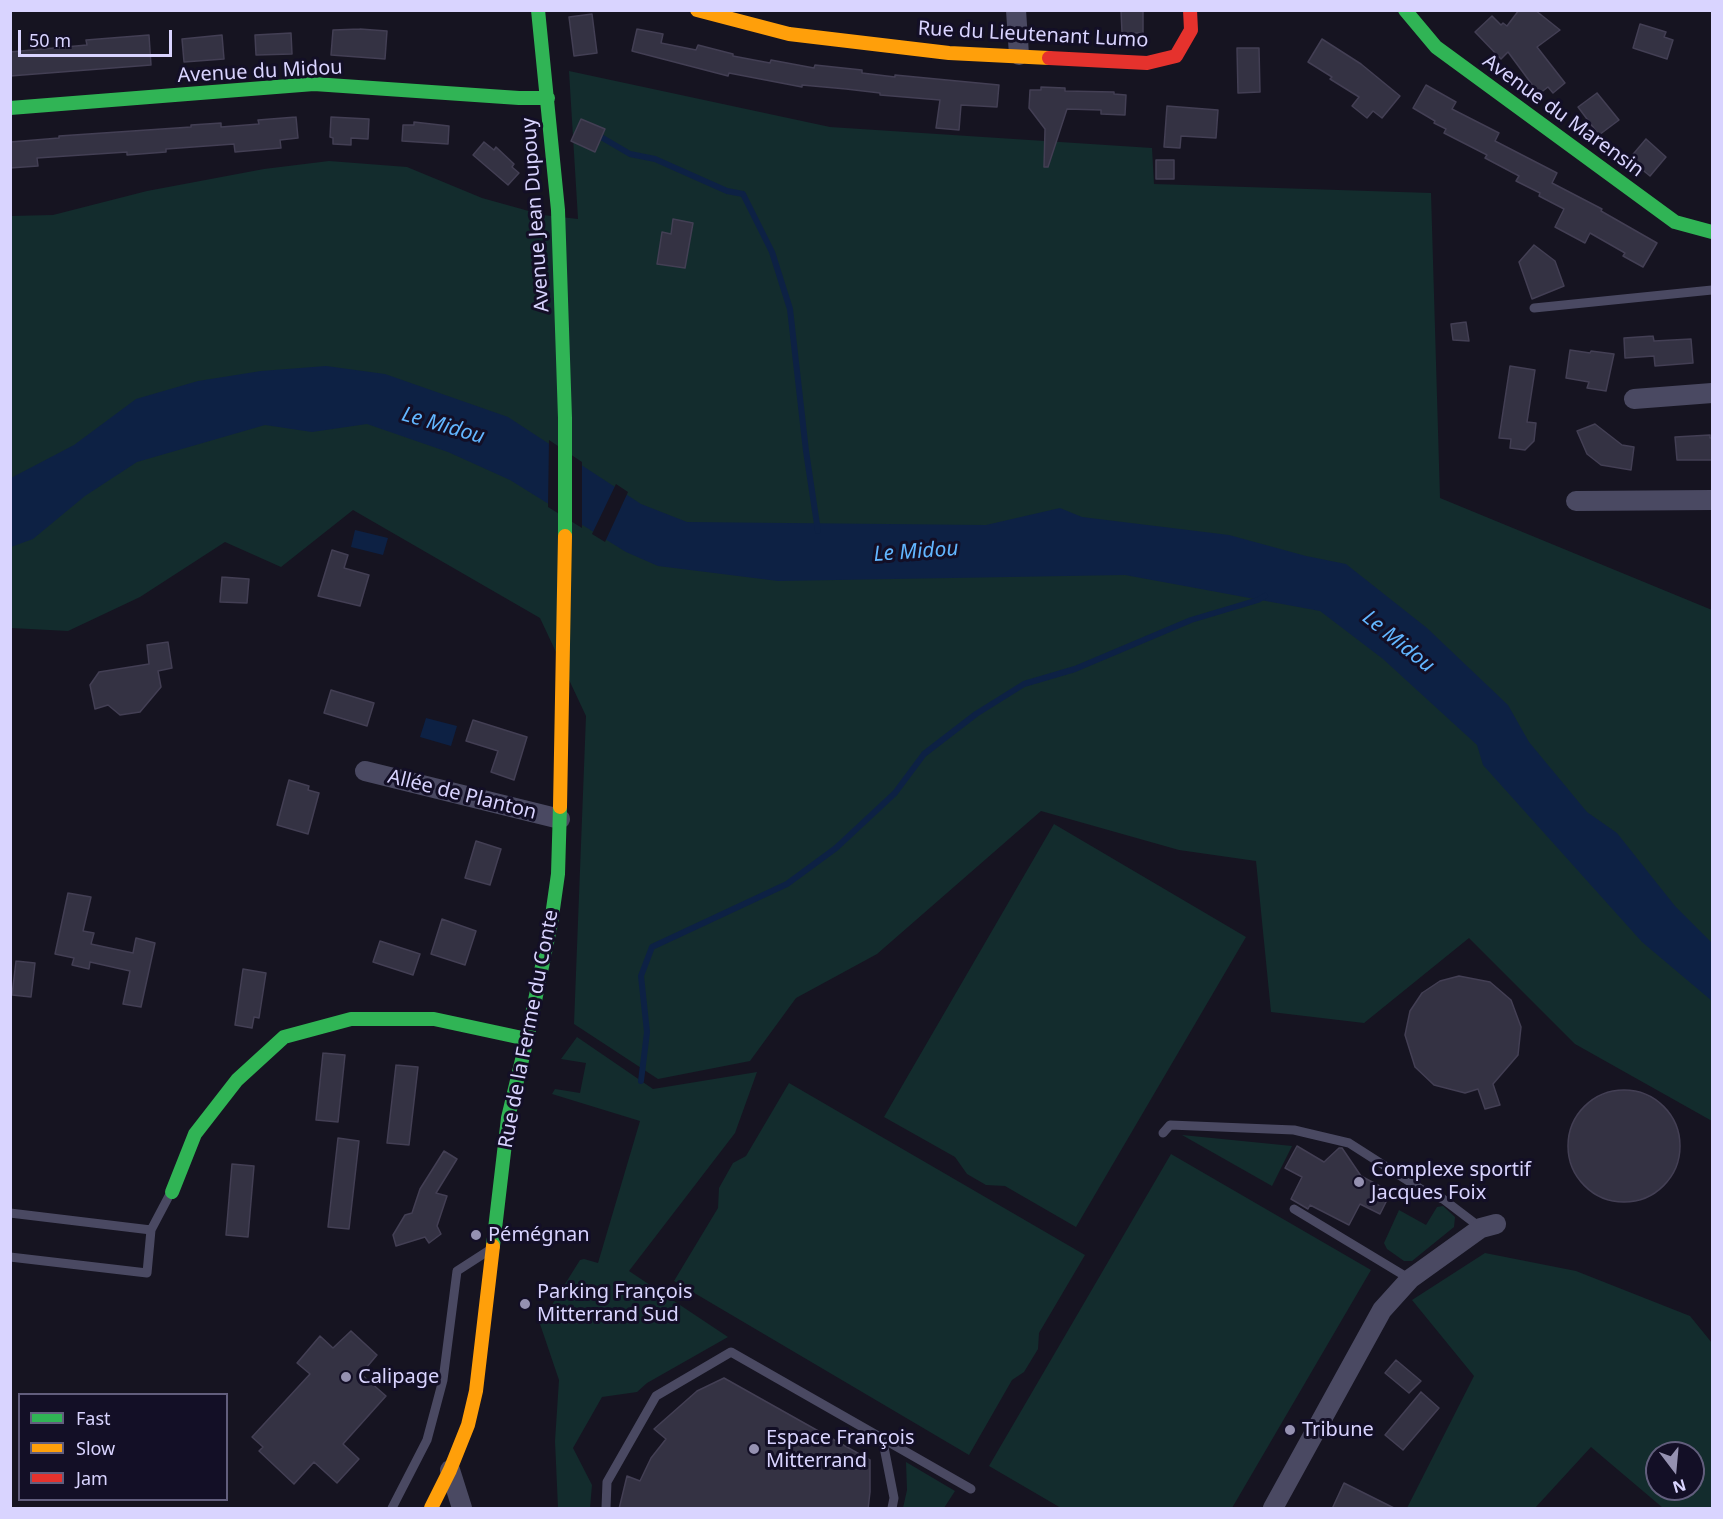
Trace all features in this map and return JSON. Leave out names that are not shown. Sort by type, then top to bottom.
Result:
[{"type":"street","name":"Avenue Jean Dupouy","points":[[538,10],[560,243],[565,418],[565,583]]},
{"type":"street","points":[[1016,10],[1019,55]]},
{"type":"street","name":"Rue du Lieutenant Lumo","points":[[702,11],[789,34],[949,53],[1147,63],[1176,56],[1191,30],[1190,10]]},
{"type":"street","name":"Avenue du Marensin","points":[[1405,10],[1436,47],[1675,222],[1713,232]]},
{"type":"street","name":"Avenue du Midou","points":[[10,108],[314,84],[548,98]]},
{"type":"street","points":[[1634,399],[1713,393]]},
{"type":"street","points":[[1576,501],[1713,500]]},
{"type":"street","name":"Rue de la Ferme du Conte","points":[[431,1509],[468,1425],[476,1391],[508,1118],[551,923],[558,874],[565,583]]},
{"type":"street","name":"Allée de Planton","points":[[365,771],[560,819]]},
{"type":"street","points":[[171,1192],[195,1134],[237,1080],[284,1037],[351,1019],[434,1019],[527,1039]]},
{"type":"street","points":[[1273,1509],[1382,1310],[1410,1279],[1488,1226]]},
{"type":"street","points":[[450,1470],[462,1509]]},
{"type":"lane","points":[[1534,308],[1713,290]]},
{"type":"lane","points":[[1163,1132],[1170,1125],[1294,1130],[1349,1143],[1424,1191],[1443,1199],[1488,1226]]},
{"type":"lane","points":[[10,1257],[147,1273],[151,1230],[171,1192]]},
{"type":"lane","points":[[1294,1209],[1410,1279]]},
{"type":"lane","points":[[10,1214],[151,1230]]},
{"type":"lane","points":[[392,1509],[427,1440],[443,1380],[457,1271],[493,1248]]},
{"type":"lane","points":[[606,1509],[607,1482],[656,1396],[731,1352],[882,1437],[970,1490]]},
{"type":"lane","points":[[882,1437],[894,1498],[892,1509]]},
{"type":"green space","points":[[569,71],[830,127],[1152,148],[1154,184],[1431,193],[1440,498],[1712,610],[1712,1121],[1575,1044],[1469,938],[1364,1023],[1271,1012],[1256,861],[1179,850],[1041,811],[877,954],[796,998],[750,1061],[658,1079],[574,1024],[586,716],[540,618],[353,510],[281,567],[225,542],[140,597],[68,631],[11,628],[10,216],[53,215],[147,191],[264,169],[329,161],[407,167],[482,198],[543,215],[578,219]]},
{"type":"green space","points":[[1054,824],[1246,937],[1076,1227],[1005,1186],[986,1185],[967,1174],[955,1157],[884,1117]]},
{"type":"green space","points":[[577,1037],[653,1089],[757,1072],[735,1133],[629,1271],[728,1337],[647,1383],[637,1392],[602,1397],[573,1448],[592,1485],[590,1508],[558,1508],[555,1441],[559,1380],[540,1324],[580,1260],[598,1263],[640,1121],[552,1094],[555,1089],[580,1093],[586,1063],[561,1059]]},
{"type":"green space","points":[[789,1083],[1085,1255],[1039,1333],[1038,1349],[1024,1372],[1012,1380],[969,1455],[674,1281],[718,1208],[719,1188],[733,1163],[746,1156]]},
{"type":"green space","points":[[1182,1135],[1292,1146],[1272,1186]]},
{"type":"green space","points":[[1171,1154],[1371,1270],[1232,1508],[1061,1508],[989,1466]]},
{"type":"green space","points":[[1443,1206],[1455,1217],[1454,1227],[1412,1261],[1404,1261],[1387,1249],[1384,1243],[1399,1210],[1426,1225],[1437,1207]]},
{"type":"green space","points":[[1485,1253],[1576,1271],[1690,1316],[1712,1343],[1712,1508],[1663,1508],[1655,1501],[1705,1501],[1705,1441],[1645,1441],[1645,1493],[1591,1447],[1535,1508],[1407,1508],[1474,1376],[1412,1300]]},
{"type":"green space","points":[[906,1462],[955,1491],[944,1508],[903,1508],[907,1490]]},
{"type":"water","name":"Le Midou","points":[[326,366],[385,374],[508,417],[641,504],[687,522],[986,525],[1060,508],[1082,517],[1229,535],[1306,556],[1346,564],[1427,628],[1508,705],[1529,742],[1587,812],[1617,833],[1675,906],[1712,943],[1712,1001],[1642,942],[1483,765],[1477,745],[1383,659],[1320,611],[1125,575],[778,581],[658,566],[626,552],[510,480],[448,452],[367,424],[312,432],[265,425],[137,462],[85,496],[33,539],[11,547],[11,478],[74,445],[136,399],[198,381],[261,371]]},
{"type":"water","points":[[355,530],[388,538],[383,555],[351,547]]},
{"type":"water","points":[[426,718],[457,726],[451,746],[420,737]]},
{"type":"pier","points":[[549,440],[582,462],[582,528],[548,507]]},
{"type":"pier","points":[[616,484],[628,492],[605,542],[592,534]]},
{"type":"building","points":[[1121,10],[1143,10],[1143,33],[1122,33]]},
{"type":"building","points":[[1519,10],[1535,10],[1560,30],[1537,47],[1565,83],[1553,93],[1548,87],[1539,94],[1508,52],[1501,59],[1475,32],[1492,16],[1501,25],[1503,23],[1507,26]]},
{"type":"building","points":[[592,14],[597,53],[574,56],[569,17]]},
{"type":"building","points":[[1640,24],[1666,32],[1664,37],[1673,40],[1667,59],[1633,48]]},
{"type":"building","points":[[637,29],[663,34],[661,43],[696,50],[698,45],[733,54],[733,56],[770,63],[771,60],[814,68],[815,65],[862,70],[862,73],[895,77],[895,75],[999,85],[997,107],[961,105],[959,130],[936,128],[940,100],[880,95],[880,93],[846,89],[802,85],[802,87],[729,73],[728,76],[632,51]]},
{"type":"building","points":[[333,30],[387,31],[385,59],[331,55]]},
{"type":"building","points":[[291,33],[292,54],[256,55],[255,35]]},
{"type":"building","points":[[149,35],[151,65],[10,76],[10,52],[87,45],[86,40]]},
{"type":"building","points":[[222,35],[224,59],[184,62],[182,39]]},
{"type":"building","points":[[1322,39],[1361,64],[1400,96],[1382,118],[1373,111],[1367,118],[1352,106],[1359,97],[1308,62]]},
{"type":"building","points":[[1237,48],[1259,48],[1260,92],[1238,93]]},
{"type":"building","points":[[1426,85],[1456,102],[1452,109],[1499,133],[1495,141],[1557,173],[1552,183],[1602,209],[1601,211],[1657,243],[1643,267],[1623,256],[1625,253],[1590,233],[1585,243],[1555,227],[1564,209],[1516,181],[1519,176],[1485,158],[1487,155],[1444,133],[1446,129],[1413,108]]},
{"type":"building","points":[[1041,87],[1065,88],[1065,91],[1114,92],[1114,94],[1126,95],[1125,115],[1101,114],[1101,110],[1067,109],[1048,167],[1044,167],[1045,129],[1029,108],[1030,90],[1041,90]]},
{"type":"building","points":[[1597,93],[1619,120],[1599,135],[1578,107]]},
{"type":"building","points":[[1167,106],[1218,110],[1216,138],[1181,136],[1180,148],[1164,147]]},
{"type":"building","points":[[296,117],[298,138],[280,140],[281,148],[235,152],[234,144],[166,149],[166,152],[127,155],[127,152],[37,158],[38,166],[10,168],[10,142],[59,138],[59,136],[191,127],[191,125],[221,123],[221,127],[259,124],[258,120]]},
{"type":"building","points":[[331,117],[369,119],[368,139],[351,138],[351,145],[333,144],[333,138],[330,137]]},
{"type":"building","points":[[581,119],[605,129],[595,152],[571,141]]},
{"type":"building","points":[[414,122],[449,126],[448,144],[402,141],[403,125],[414,125]]},
{"type":"building","points":[[1646,139],[1666,157],[1650,176],[1629,159]]},
{"type":"building","points":[[484,142],[494,150],[496,147],[514,164],[512,167],[519,173],[508,185],[473,155]]},
{"type":"building","points":[[1156,160],[1174,160],[1174,179],[1156,179]]},
{"type":"building","points":[[673,219],[693,223],[685,268],[657,264],[662,232],[671,234]]},
{"type":"building","points":[[1534,245],[1555,261],[1564,286],[1532,299],[1519,262]]},
{"type":"building","points":[[1466,322],[1469,341],[1453,340],[1451,324]]},
{"type":"building","points":[[1653,336],[1654,341],[1691,339],[1693,363],[1655,366],[1654,356],[1625,358],[1624,338]]},
{"type":"building","points":[[1570,350],[1614,354],[1606,391],[1587,388],[1589,382],[1566,378]]},
{"type":"building","points":[[1510,366],[1535,370],[1527,422],[1536,423],[1534,441],[1525,450],[1510,448],[1511,439],[1499,438]]},
{"type":"building","points":[[1595,424],[1622,445],[1634,447],[1631,470],[1601,465],[1587,454],[1577,431]]},
{"type":"building","points":[[1710,435],[1710,438],[1713,438],[1713,460],[1677,460],[1675,437]]},
{"type":"building","points":[[332,550],[348,555],[344,568],[369,575],[360,606],[318,596]]},
{"type":"building","points":[[222,577],[249,579],[247,603],[220,602]]},
{"type":"building","points":[[168,642],[172,668],[158,671],[161,687],[140,712],[120,715],[108,705],[95,709],[90,685],[99,672],[149,664],[147,645]]},
{"type":"building","points":[[331,690],[374,703],[367,726],[324,713]]},
{"type":"building","points":[[473,720],[527,737],[514,780],[491,772],[498,751],[466,741]]},
{"type":"building","points":[[289,780],[309,786],[308,790],[319,793],[308,834],[277,825]]},
{"type":"building","points":[[476,841],[501,849],[490,885],[465,878]]},
{"type":"building","points":[[68,893],[91,897],[83,931],[94,933],[91,944],[133,953],[136,938],[155,943],[141,1007],[123,1004],[130,971],[90,962],[89,969],[72,965],[74,958],[55,954]]},
{"type":"building","points":[[442,919],[476,931],[465,965],[431,954]]},
{"type":"building","points":[[380,941],[420,954],[413,975],[373,962]]},
{"type":"building","points":[[16,961],[35,963],[31,997],[12,995]]},
{"type":"building","points":[[243,969],[266,973],[259,1018],[254,1017],[252,1028],[235,1025]]},
{"type":"building","points":[[1459,976],[1490,982],[1511,1000],[1521,1027],[1518,1055],[1493,1084],[1500,1105],[1485,1109],[1478,1089],[1465,1093],[1434,1085],[1415,1067],[1405,1035],[1410,1011],[1422,993],[1440,981]]},
{"type":"building","points":[[323,1053],[345,1055],[338,1122],[316,1120]]},
{"type":"building","points":[[396,1065],[418,1067],[409,1145],[387,1143]]},
{"type":"building","points":[[1624,1090],[1646,1094],[1664,1106],[1676,1124],[1680,1146],[1676,1168],[1664,1186],[1646,1198],[1624,1202],[1602,1198],[1584,1186],[1572,1168],[1568,1146],[1572,1124],[1584,1106],[1602,1094]]},
{"type":"building","points":[[338,1138],[359,1141],[349,1229],[328,1227]]},
{"type":"building","points":[[1297,1146],[1324,1162],[1339,1148],[1342,1148],[1361,1176],[1391,1192],[1380,1214],[1360,1204],[1349,1225],[1310,1205],[1308,1209],[1291,1199],[1302,1177],[1285,1168]]},
{"type":"building","points":[[444,1151],[457,1159],[436,1193],[447,1196],[437,1226],[441,1234],[429,1243],[425,1237],[396,1246],[393,1235],[405,1215],[412,1213],[420,1189]]},
{"type":"building","points":[[232,1164],[254,1166],[248,1237],[226,1235]]},
{"type":"building","points":[[351,1331],[377,1355],[361,1374],[386,1396],[343,1444],[359,1459],[337,1483],[314,1462],[294,1484],[259,1451],[263,1447],[252,1437],[310,1374],[297,1363],[320,1336],[333,1348]]},
{"type":"building","points":[[1396,1360],[1421,1381],[1409,1393],[1385,1373]]},
{"type":"building","name":"Espace François Mitterrand","points":[[724,1378],[870,1460],[868,1509],[619,1509],[627,1476],[640,1481],[651,1458],[666,1439],[654,1429],[697,1391]]},
{"type":"building","points":[[1421,1392],[1439,1408],[1403,1450],[1385,1435]]},
{"type":"building","points":[[1344,1483],[1396,1509],[1332,1509]]},
{"type":"waterway","points":[[601,137],[630,154],[655,159],[727,191],[743,194],[772,252],[790,309],[806,451],[818,531]]},
{"type":"waterway","points":[[641,1081],[647,1032],[641,976],[652,947],[787,884],[836,848],[895,793],[924,754],[976,714],[1024,684],[1075,669],[1191,620],[1265,596]]},
{"type":"traffic: fast","points":[[538,10],[558,210],[565,418],[565,536]]},
{"type":"traffic: fast","points":[[1405,10],[1436,47],[1675,222],[1712,232]]},
{"type":"traffic: fast","points":[[10,108],[314,84],[548,98]]},
{"type":"traffic: fast","points":[[493,1246],[508,1118],[551,923],[558,874],[560,807]]},
{"type":"traffic: fast","points":[[172,1192],[195,1134],[237,1080],[284,1037],[351,1019],[434,1019],[527,1039]]},
{"type":"traffic: slow","points":[[697,10],[789,34],[949,53],[1049,58]]},
{"type":"traffic: slow","points":[[560,807],[565,536]]},
{"type":"traffic: slow","points":[[431,1508],[450,1470],[468,1425],[476,1391],[493,1246]]},
{"type":"traffic: jam","points":[[1049,58],[1147,63],[1176,56],[1191,30],[1190,10]]},
{"type":"place","name":"Complexe sportif Jacques Foix","points":[[1359,1182]]},
{"type":"place","name":"Pémégnan","points":[[476,1235]]},
{"type":"place","name":"Parking François Mitterrand Sud","points":[[525,1304]]},
{"type":"place","name":"Calipage","points":[[346,1377]]},
{"type":"place","name":"Tribune","points":[[1290,1430]]},
{"type":"place","name":"Espace François Mitterrand","points":[[754,1449]]}]
